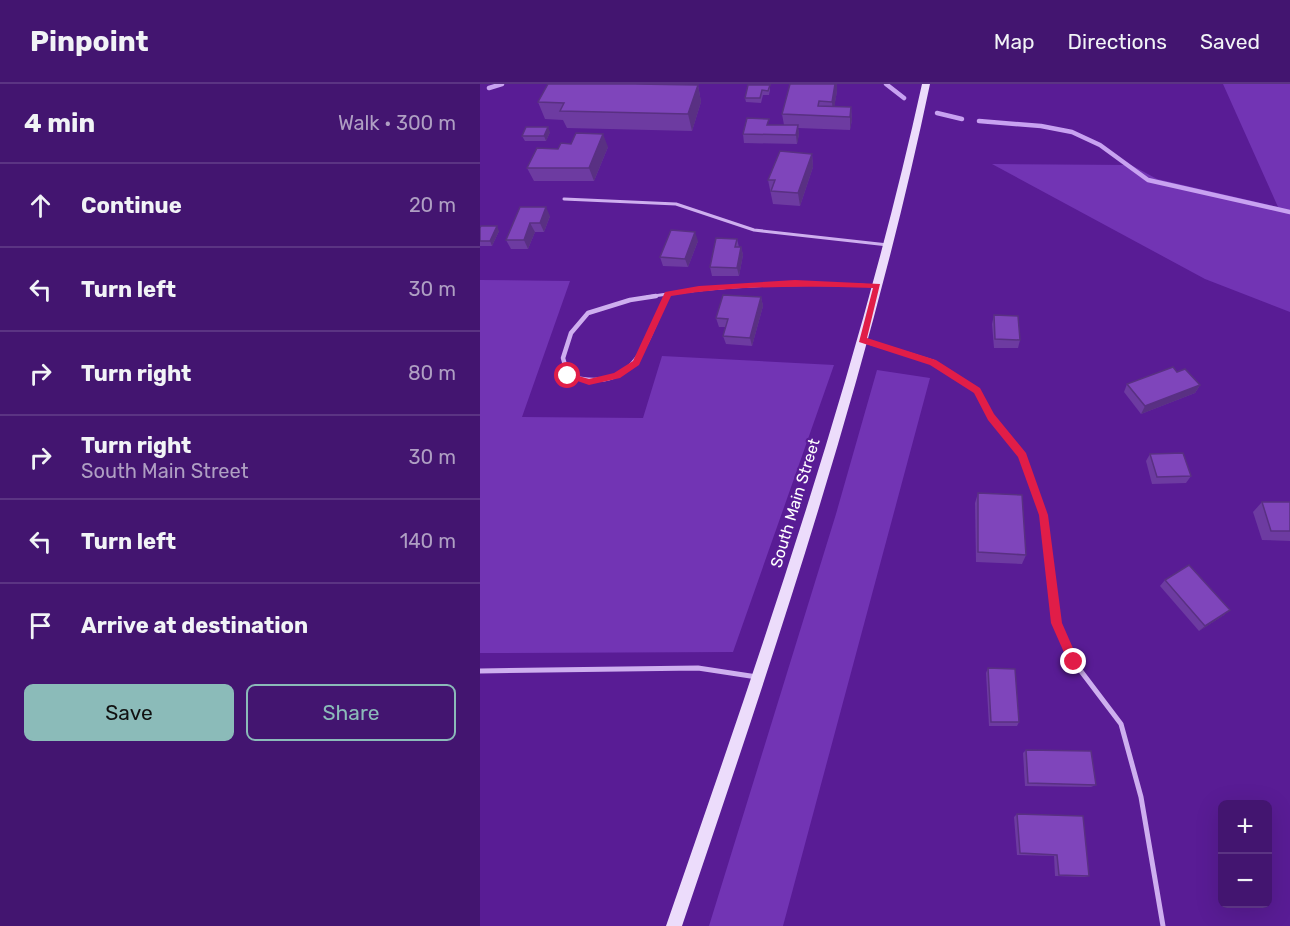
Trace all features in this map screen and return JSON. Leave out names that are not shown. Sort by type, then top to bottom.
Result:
[{"type":"main road","name":"South Main Street","points":[[674,926],[791,575],[862,340],[878,286],[926,84]]},
{"type":"lane","points":[[564,199],[676,204],[754,230],[888,245]]},
{"type":"lane","points":[[668,294],[636,363],[617,376],[589,382],[568,376],[563,358],[571,333],[588,313],[630,300],[699,288],[795,283],[878,286]]},
{"type":"lane","points":[[862,340],[933,362],[977,391],[991,417],[1022,456],[1044,515],[1057,623],[1074,662],[1121,724],[1141,797],[1162,926]]},
{"type":"lane","points":[[480,671],[698,668],[757,677]]},
{"type":"shaded area","points":[[1223,84],[1290,84],[1290,312],[1205,279],[992,164],[1131,165],[1157,179],[1278,207]]},
{"type":"shaded area","points":[[480,280],[570,281],[522,417],[643,418],[662,356],[834,365],[733,652],[480,653]]},
{"type":"shaded area","points":[[877,370],[930,378],[783,926],[709,926],[836,514]]},
{"type":"building","points":[[548,84],[698,85],[688,114],[560,111],[564,103],[538,102]]},
{"type":"building","points":[[790,84],[835,84],[832,102],[819,101],[818,106],[851,107],[850,117],[782,114]]},
{"type":"building","points":[[748,85],[770,85],[768,91],[762,90],[760,98],[745,98]]},
{"type":"building","points":[[747,118],[769,119],[767,125],[798,125],[796,135],[743,134]]},
{"type":"building","points":[[526,127],[548,127],[544,136],[522,136]]},
{"type":"building","points":[[576,133],[603,134],[589,168],[527,168],[537,148],[558,149],[561,143],[571,144]]},
{"type":"building","points":[[780,151],[812,154],[798,193],[771,191],[775,180],[768,180]]},
{"type":"building","points":[[520,207],[546,207],[540,223],[530,223],[524,240],[506,240]]},
{"type":"building","points":[[481,226],[497,226],[490,241],[480,241]]},
{"type":"building","points":[[671,230],[695,232],[685,259],[660,257]]},
{"type":"building","points":[[716,238],[737,239],[735,247],[741,247],[737,268],[710,267]]},
{"type":"building","points":[[723,295],[761,297],[750,338],[723,336],[728,319],[716,318]]},
{"type":"building","points":[[994,315],[1018,316],[1020,340],[995,339]]},
{"type":"building","points":[[1173,367],[1177,372],[1185,369],[1200,385],[1145,406],[1127,384]]},
{"type":"building","points":[[1183,453],[1191,476],[1157,477],[1150,454]]},
{"type":"building","points":[[978,493],[1022,495],[1026,555],[978,552]]},
{"type":"building","points":[[1262,502],[1290,502],[1290,531],[1271,531]]},
{"type":"building","points":[[1189,565],[1230,610],[1205,626],[1165,580]]},
{"type":"building","points":[[988,668],[1015,669],[1019,722],[991,722]]},
{"type":"building","points":[[1026,750],[1091,751],[1096,785],[1028,783]]},
{"type":"building","points":[[1017,814],[1083,816],[1089,876],[1059,875],[1057,855],[1020,853]]},
{"type":"waterway","points":[[489,88],[502,84]]},
{"type":"waterway","points":[[886,84],[904,98]]},
{"type":"waterway","points":[[937,113],[962,119]]},
{"type":"waterway","points":[[979,121],[1041,126],[1072,132],[1100,145],[1148,180],[1290,212]]},
{"type":"route","points":[[568,376],[589,382],[617,376],[636,363],[668,294],[699,288],[795,283],[878,286],[862,340],[933,362],[977,391],[991,417],[1022,456],[1044,515],[1057,623],[1074,662]]}]
